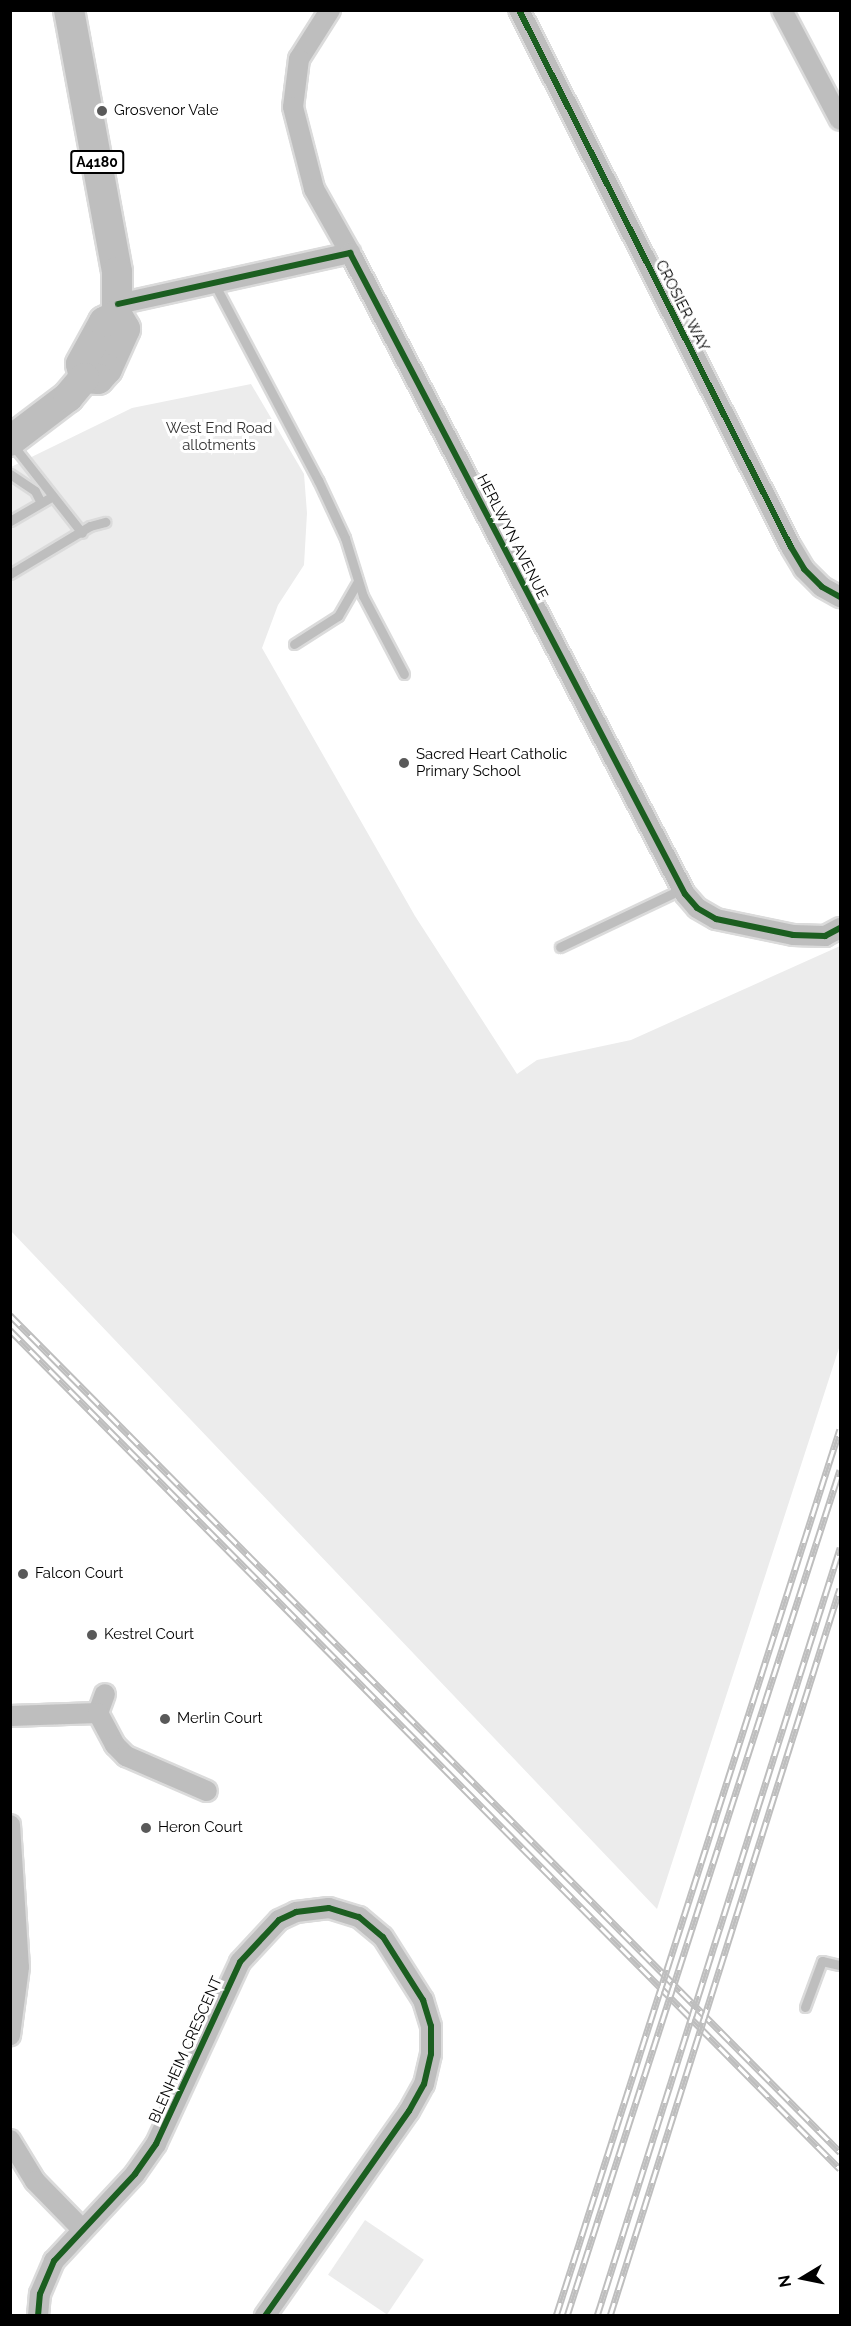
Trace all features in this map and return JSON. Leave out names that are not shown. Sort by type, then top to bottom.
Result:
[{"type":"main road","name":"A4180","points":[[69,10],[117,272],[118,309]]},
{"type":"main road","points":[[10,441],[68,397],[84,378],[81,364],[104,322],[118,309]]},
{"type":"street","name":"HERLWYN AVENUE","points":[[330,10],[298,59],[293,107],[314,189],[682,889],[697,908],[716,919],[793,935],[825,936],[840,928]]},
{"type":"street","name":"CROSIER WAY","points":[[519,10],[791,547],[810,575],[840,597]]},
{"type":"street","points":[[782,10],[840,120]]},
{"type":"street","points":[[118,309],[350,254]]},
{"type":"street","points":[[105,1694],[98,1713],[115,1745],[126,1756],[207,1791]]},
{"type":"street","points":[[10,1716],[98,1713]]},
{"type":"street","points":[[10,1825],[19,1967],[10,2035]]},
{"type":"street","name":"BLENHEIM CRESCENT","points":[[38,2316],[45,2277],[81,2228],[120,2191],[156,2144],[229,1981],[258,1940],[279,1920],[296,1912],[328,1908],[359,1917],[383,1937],[423,2000],[432,2040],[428,2070],[417,2098],[390,2141],[265,2316]]},
{"type":"street","points":[[10,2140],[35,2181],[81,2228]]},
{"type":"lane","points":[[215,285],[318,480],[345,538],[357,583],[404,674]]},
{"type":"lane","points":[[10,441],[51,497],[82,533]]},
{"type":"lane","points":[[10,474],[35,491],[41,503]]},
{"type":"lane","points":[[10,521],[51,497]]},
{"type":"lane","points":[[10,574],[105,522]]},
{"type":"lane","points":[[294,644],[338,616],[357,583]]},
{"type":"lane","points":[[560,947],[682,889]]},
{"type":"lane","points":[[806,2007],[822,1961],[840,1965]]},
{"type":"green space","name":"West End Road allotments","points":[[251,384],[304,474],[307,513],[304,565],[278,605],[262,648],[415,916],[517,1074],[537,1060],[631,1040],[840,946],[840,1345],[657,1909],[11,1231],[11,467],[132,408]]},
{"type":"green space","points":[[365,2220],[424,2260],[387,2314],[328,2275]]},
{"type":"railway","points":[[10,1315],[840,2152]]},
{"type":"railway","points":[[10,1330],[840,2169]]},
{"type":"railway","points":[[556,2316],[840,1429]]},
{"type":"railway","points":[[567,2316],[840,1470]]},
{"type":"railway","points":[[597,2316],[840,1548]]},
{"type":"railway","points":[[610,2316],[840,1588]]},
{"type":"cycle path","points":[[519,10],[791,547],[804,569],[822,587],[840,597]]},
{"type":"cycle path","points":[[118,304],[350,253],[685,894],[697,908],[716,919],[793,935],[825,936],[840,928]]},
{"type":"cycle path","points":[[38,2316],[40,2294],[54,2261],[135,2174],[156,2144],[240,1962],[279,1920],[296,1912],[329,1908],[359,1917],[383,1937],[423,2000],[431,2026],[431,2054],[424,2084],[409,2111],[265,2316]]},
{"type":"place","name":"Grosvenor Vale","points":[[102,111]]},
{"type":"place","name":"Sacred Heart Catholic Primary School","points":[[404,763]]},
{"type":"place","name":"Falcon Court","points":[[23,1574]]},
{"type":"place","name":"Kestrel Court","points":[[92,1635]]},
{"type":"place","name":"Merlin Court","points":[[165,1719]]},
{"type":"place","name":"Heron Court","points":[[146,1828]]}]
